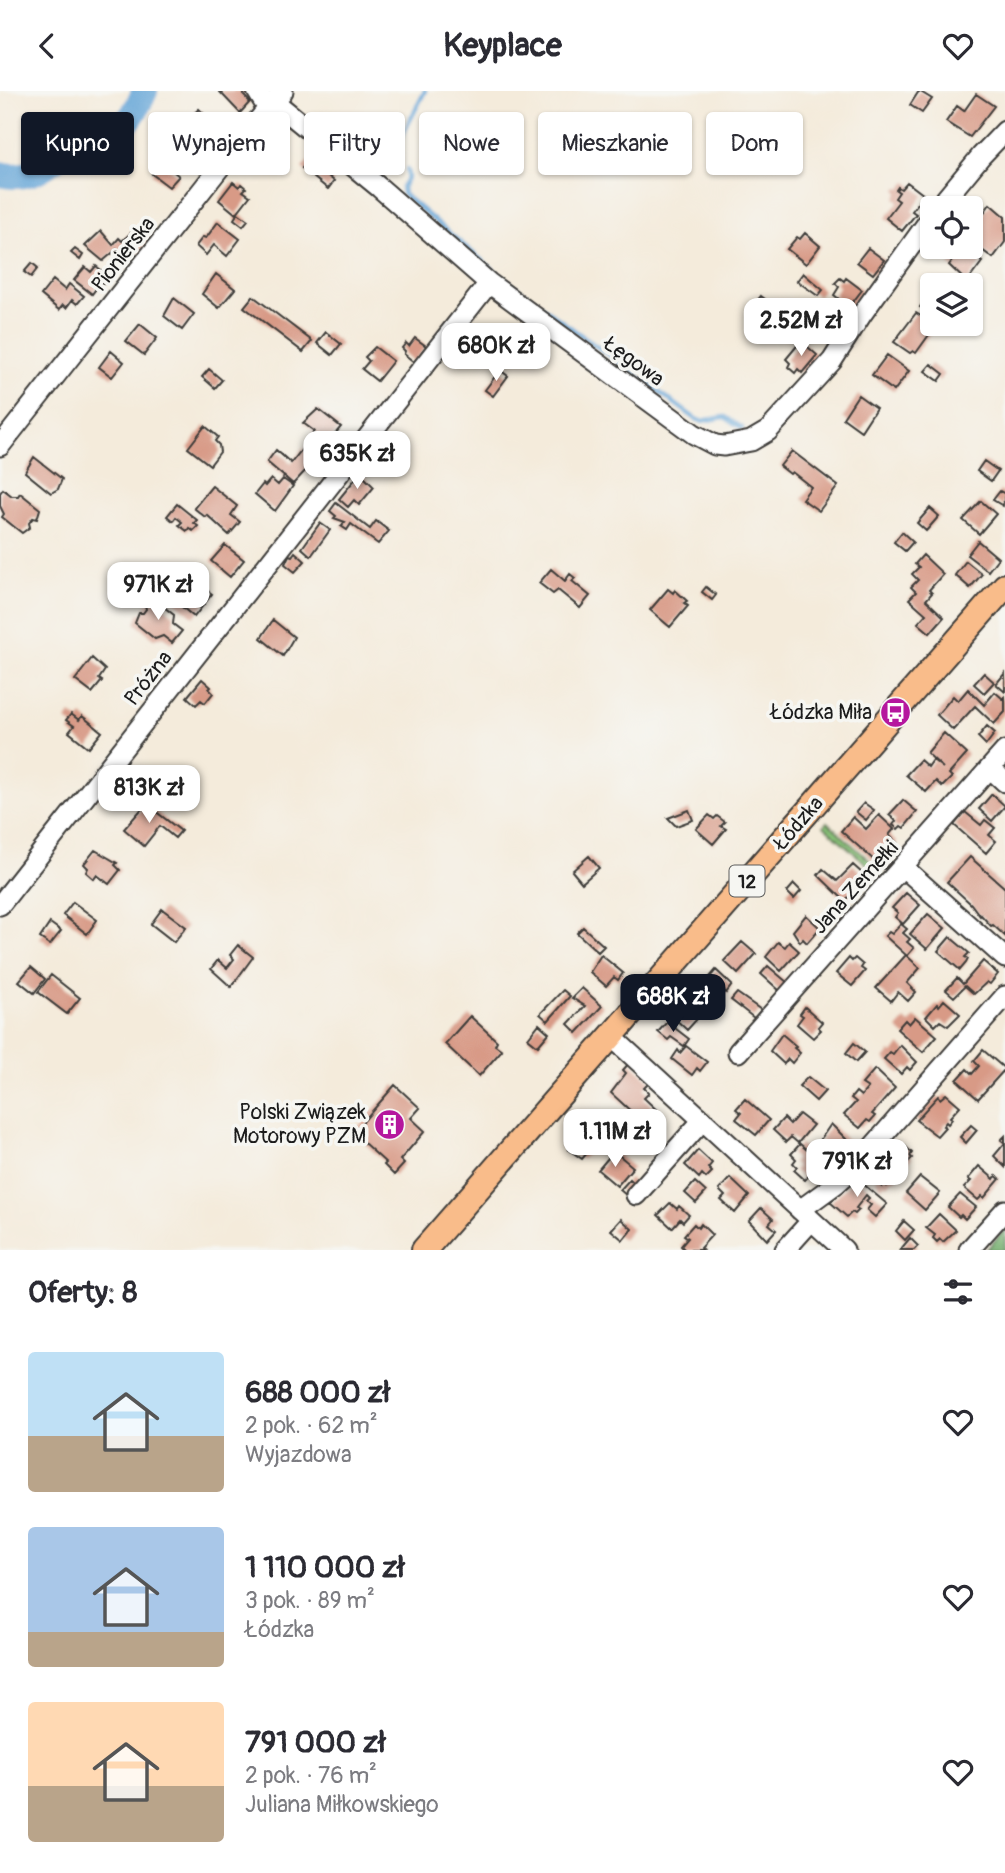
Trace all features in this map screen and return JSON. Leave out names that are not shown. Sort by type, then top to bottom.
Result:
[{"type":"main road","name":"Łódzka","points":[[424,1250],[1005,586]]},
{"type":"street","name":"Łęgowa","points":[[257,91],[275,101],[489,283],[694,434],[715,445],[736,445],[751,441],[768,431],[832,361],[920,233]]},
{"type":"street","name":"Pionierska","points":[[0,446],[275,101]]},
{"type":"street","points":[[948,196],[1005,131]]},
{"type":"street","name":"Próżna","points":[[0,905],[489,283]]},
{"type":"street","name":"Jana Zemełki","points":[[738,1052],[1005,751]]},
{"type":"street","points":[[990,768],[1005,782]]},
{"type":"street","points":[[903,867],[1005,958]]},
{"type":"street","points":[[785,1250],[806,1216],[855,1167],[1005,996]]},
{"type":"street","points":[[611,1036],[844,1250]]},
{"type":"street","points":[[636,1195],[702,1121]]},
{"type":"street","points":[[970,1250],[1005,1210]]},
{"type":"green space","points":[[827,822],[882,872],[879,875],[824,826]]},
{"type":"green space","points":[[1005,1229],[1005,1250],[986,1250]]},
{"type":"building","points":[[219,91],[247,91],[243,95],[250,102],[239,112]]},
{"type":"building","points":[[919,91],[932,99],[922,113],[910,105]]},
{"type":"building","points":[[976,94],[994,106],[970,137],[946,122],[957,106],[964,111]]},
{"type":"building","points":[[153,175],[178,175],[169,187]]},
{"type":"building","points":[[311,175],[331,175],[329,177],[334,181],[328,189]]},
{"type":"building","points":[[233,182],[246,188],[243,191],[250,196],[236,214],[219,200]]},
{"type":"building","points":[[907,182],[924,195],[920,196],[912,211],[916,214],[902,231],[886,218],[899,201],[895,198],[899,192],[896,190],[898,187],[901,189]]},
{"type":"building","points":[[990,204],[1005,217],[1005,242],[993,258],[983,251],[983,214]]},
{"type":"building","points":[[238,213],[248,220],[243,226],[234,219]]},
{"type":"building","points":[[218,222],[240,239],[227,256],[214,245],[206,255],[196,246]]},
{"type":"building","points":[[134,230],[150,239],[138,255],[131,250],[126,256],[117,249],[103,261],[85,246],[101,231],[113,245],[119,238],[122,241]]},
{"type":"building","points":[[805,233],[820,246],[806,264],[787,249],[797,237],[800,239]]},
{"type":"building","points":[[868,248],[884,260],[873,274],[857,262]]},
{"type":"building","points":[[75,249],[83,255],[80,260],[71,253]]},
{"type":"building","points":[[953,259],[978,259],[982,262],[974,273],[957,273],[949,265]]},
{"type":"building","points":[[32,263],[38,268],[31,277],[24,272]]},
{"type":"building","points":[[96,266],[110,277],[104,284],[101,282],[92,294],[74,280],[85,267],[91,272]]},
{"type":"building","points":[[803,273],[823,290],[818,296],[797,281]]},
{"type":"building","points":[[216,274],[235,289],[219,308],[202,294]]},
{"type":"building","points":[[840,278],[844,281],[846,278],[862,290],[849,307],[834,295],[839,287],[835,283]]},
{"type":"building","points":[[53,280],[65,290],[69,284],[84,296],[77,304],[72,300],[66,308],[63,305],[59,310],[41,295]]},
{"type":"building","points":[[253,296],[312,341],[303,352],[244,307]]},
{"type":"building","points":[[761,296],[778,309],[769,321],[754,312],[752,307]]},
{"type":"building","points":[[174,298],[194,314],[182,330],[164,316]]},
{"type":"building","points":[[826,302],[844,313],[829,337],[817,329],[819,325],[813,322]]},
{"type":"building","points":[[916,313],[920,315],[920,336],[928,336],[916,353],[910,353],[894,342]]},
{"type":"building","points":[[140,324],[157,338],[144,355],[126,341]]},
{"type":"building","points":[[326,332],[341,344],[332,355],[317,343]]},
{"type":"building","points":[[415,338],[426,346],[414,362],[404,354],[402,348],[406,343],[409,346]]},
{"type":"building","points":[[492,340],[509,354],[500,366],[496,363],[499,357],[487,346]]},
{"type":"building","points":[[801,341],[817,355],[802,373],[798,369],[795,373],[788,367],[790,363],[786,359]]},
{"type":"building","points":[[375,347],[393,361],[377,381],[362,369],[369,361],[365,357]]},
{"type":"building","points":[[111,351],[124,362],[112,377],[99,367]]},
{"type":"building","points":[[887,355],[909,371],[894,391],[872,375]]},
{"type":"building","points":[[931,364],[944,374],[939,381],[925,371]]},
{"type":"building","points":[[209,369],[222,380],[215,388],[202,377]]},
{"type":"building","points":[[500,370],[508,376],[493,396],[485,390]]},
{"type":"building","points":[[858,395],[876,408],[861,431],[843,418]]},
{"type":"building","points":[[318,409],[341,427],[324,447],[311,436],[314,431],[303,423]]},
{"type":"building","points":[[205,426],[218,437],[215,441],[220,452],[210,465],[188,448]]},
{"type":"building","points":[[303,448],[318,462],[311,471],[307,469],[293,484],[267,462],[276,450],[291,463]]},
{"type":"building","points":[[792,451],[838,486],[819,511],[802,499],[811,487],[780,466]]},
{"type":"building","points":[[34,457],[62,479],[58,489],[51,493],[25,472]]},
{"type":"building","points":[[984,461],[998,471],[991,481],[977,471]]},
{"type":"building","points":[[360,473],[374,487],[359,505],[354,500],[348,507],[339,499]]},
{"type":"building","points":[[271,479],[278,485],[283,479],[293,486],[275,511],[255,494]]},
{"type":"building","points":[[212,486],[237,506],[231,515],[240,522],[229,535],[207,515],[205,517],[194,508]]},
{"type":"building","points":[[3,489],[12,496],[18,496],[20,493],[40,509],[37,519],[33,518],[29,523],[30,527],[22,533],[2,517],[4,514],[0,506],[0,493]]},
{"type":"building","points":[[1000,491],[1005,494],[1003,506],[993,500]]},
{"type":"building","points":[[981,501],[996,514],[979,534],[963,520]]},
{"type":"building","points":[[336,503],[370,529],[376,521],[389,531],[378,544],[351,524],[347,530],[341,526],[345,522],[334,518],[336,516],[330,511]]},
{"type":"building","points":[[177,504],[197,520],[194,523],[198,526],[193,531],[189,528],[187,531],[179,525],[182,522],[176,517],[173,521],[167,516]]},
{"type":"building","points":[[930,508],[939,516],[926,531],[917,523]]},
{"type":"building","points":[[320,523],[330,530],[311,556],[302,548]]},
{"type":"building","points":[[902,532],[913,542],[905,551],[894,542]]},
{"type":"building","points":[[978,541],[998,558],[988,571],[967,555]]},
{"type":"building","points":[[225,545],[244,560],[230,577],[211,561]]},
{"type":"building","points":[[295,552],[305,561],[295,572],[285,564],[289,555],[292,556]]},
{"type":"building","points":[[923,555],[943,574],[929,590],[932,593],[926,600],[944,617],[930,633],[918,623],[926,614],[909,599],[916,592],[911,587],[918,580],[912,574],[919,567],[915,564]]},
{"type":"building","points":[[966,561],[982,574],[970,588],[955,575]]},
{"type":"building","points":[[551,569],[565,581],[570,574],[575,578],[572,581],[590,596],[580,608],[558,590],[553,594],[539,583]]},
{"type":"building","points":[[192,579],[212,594],[194,617],[175,601]]},
{"type":"building","points":[[706,587],[716,595],[712,600],[702,592]]},
{"type":"building","points":[[668,589],[673,593],[675,590],[687,601],[684,603],[688,606],[670,627],[650,610]]},
{"type":"building","points":[[154,599],[174,615],[173,624],[182,631],[172,643],[163,636],[155,639],[135,623],[139,613],[146,609],[145,605]]},
{"type":"building","points":[[273,620],[294,637],[283,656],[261,638]]},
{"type":"building","points":[[92,658],[105,670],[99,679],[102,681],[92,693],[75,680]]},
{"type":"building","points":[[984,673],[994,682],[984,693],[974,684]]},
{"type":"building","points":[[1005,673],[1005,692],[996,684]]},
{"type":"building","points":[[202,679],[211,687],[209,689],[213,693],[205,703],[201,700],[196,705],[187,697]]},
{"type":"building","points":[[968,689],[984,705],[995,692],[1003,699],[1005,696],[1005,712],[994,724],[975,706],[953,730],[937,715],[953,696],[958,701]]},
{"type":"building","points":[[71,714],[79,720],[82,716],[102,732],[89,748],[69,732],[74,726],[66,720]]},
{"type":"building","points":[[987,726],[995,733],[986,745],[978,737]]},
{"type":"building","points":[[944,733],[967,754],[949,774],[952,777],[942,787],[936,781],[926,792],[906,775],[920,760],[928,767],[933,760],[943,768],[927,753]]},
{"type":"building","points":[[992,794],[1005,806],[992,821],[979,809]]},
{"type":"building","points":[[903,800],[917,812],[904,828],[901,826],[898,829],[893,825],[896,821],[889,815]]},
{"type":"building","points":[[864,803],[874,810],[866,820],[856,812]]},
{"type":"building","points":[[146,804],[181,831],[175,838],[160,826],[144,846],[124,829]]},
{"type":"building","points":[[689,810],[693,820],[676,826],[668,818]]},
{"type":"building","points":[[965,812],[981,825],[985,820],[995,828],[989,835],[996,841],[986,853],[954,825]]},
{"type":"building","points":[[709,815],[714,819],[717,816],[725,822],[721,826],[726,829],[713,844],[696,829]]},
{"type":"building","points":[[879,815],[894,829],[889,835],[897,843],[887,859],[891,862],[884,869],[841,831],[853,817],[866,829]]},
{"type":"building","points":[[95,850],[117,863],[115,865],[120,870],[109,884],[97,875],[94,879],[86,872],[88,868],[84,864]]},
{"type":"building","points":[[589,856],[599,868],[582,883],[572,871]]},
{"type":"building","points":[[970,857],[1005,888],[1005,936],[980,916],[947,882]]},
{"type":"building","points":[[853,865],[863,874],[861,877],[864,880],[845,901],[818,875],[823,869],[837,881]]},
{"type":"building","points":[[794,884],[801,891],[794,899],[787,892]]},
{"type":"building","points":[[906,893],[920,905],[903,924],[895,917],[898,913],[892,908]]},
{"type":"building","points":[[73,902],[97,920],[87,934],[63,915]]},
{"type":"building","points":[[162,909],[186,927],[174,942],[151,924]]},
{"type":"building","points":[[928,914],[945,928],[927,949],[910,934]]},
{"type":"building","points":[[806,915],[820,928],[807,943],[803,939],[800,942],[793,931]]},
{"type":"building","points":[[50,923],[61,931],[50,945],[40,938]]},
{"type":"building","points":[[901,924],[907,929],[903,933],[910,939],[907,942],[914,948],[907,956],[920,968],[907,983],[916,992],[908,1001],[898,992],[891,1001],[876,988],[906,955],[885,936],[889,932],[892,934]]},
{"type":"building","points":[[583,927],[604,946],[598,952],[577,933]]},
{"type":"building","points":[[950,937],[969,953],[960,970],[938,951]]},
{"type":"building","points":[[742,942],[756,954],[738,974],[724,961]]},
{"type":"building","points":[[778,942],[785,947],[789,942],[799,951],[781,971],[766,957]]},
{"type":"building","points":[[238,945],[253,957],[231,987],[211,969],[218,960],[227,968],[234,959],[230,955]]},
{"type":"building","points":[[601,955],[623,973],[618,980],[614,977],[606,986],[590,972]]},
{"type":"building","points":[[849,958],[852,961],[855,958],[865,971],[852,986],[836,973]]},
{"type":"building","points":[[983,961],[998,974],[990,984],[987,982],[974,994],[965,986],[954,997],[946,990],[957,978],[963,984]]},
{"type":"building","points":[[768,966],[788,983],[780,991],[761,974]]},
{"type":"building","points":[[31,967],[45,979],[34,993],[19,981]]},
{"type":"building","points":[[716,970],[732,985],[726,993],[723,990],[712,1004],[698,991]]},
{"type":"building","points":[[51,975],[80,998],[67,1014],[38,992]]},
{"type":"building","points":[[582,988],[602,1006],[577,1033],[568,1024],[585,1006],[572,998]]},
{"type":"building","points":[[563,990],[570,996],[548,1021],[540,1014]]},
{"type":"building","points":[[737,993],[761,1010],[754,1018],[731,1000]]},
{"type":"building","points":[[692,994],[707,1008],[687,1030],[672,1016]]},
{"type":"building","points":[[944,1000],[960,1014],[948,1026],[940,1021],[935,1026],[926,1017]]},
{"type":"building","points":[[805,1007],[822,1022],[818,1027],[821,1030],[813,1038],[797,1024]]},
{"type":"building","points":[[470,1016],[497,1041],[495,1045],[502,1050],[479,1076],[445,1044]]},
{"type":"building","points":[[915,1017],[937,1036],[923,1052],[897,1029],[905,1020],[909,1024]]},
{"type":"building","points":[[667,1022],[689,1039],[684,1046],[671,1037],[668,1040],[658,1032]]},
{"type":"building","points":[[539,1024],[549,1033],[538,1046],[528,1038]]},
{"type":"building","points":[[782,1034],[800,1053],[792,1063],[788,1059],[784,1064],[770,1051]]},
{"type":"building","points":[[854,1043],[865,1052],[856,1062],[846,1053]]},
{"type":"building","points":[[900,1045],[917,1062],[910,1070],[907,1067],[901,1074],[884,1059],[890,1052],[893,1054]]},
{"type":"building","points":[[686,1046],[707,1062],[700,1071],[697,1068],[692,1075],[672,1059],[678,1050],[680,1053]]},
{"type":"building","points":[[983,1050],[1005,1069],[978,1099],[957,1080],[967,1069],[972,1074],[979,1066],[974,1061]]},
{"type":"building","points":[[630,1062],[651,1081],[644,1088],[649,1093],[644,1098],[661,1114],[648,1127],[611,1093],[626,1073],[623,1070]]},
{"type":"building","points":[[875,1069],[895,1088],[872,1114],[875,1116],[870,1122],[867,1120],[860,1128],[844,1115],[856,1102],[851,1098],[856,1092],[861,1096],[868,1088],[862,1084]]},
{"type":"building","points":[[808,1077],[825,1091],[816,1101],[799,1086]]},
{"type":"building","name":"Polski Związek Motorowy PZM","points":[[395,1085],[420,1108],[411,1118],[425,1131],[400,1160],[404,1164],[394,1175],[384,1165],[386,1163],[353,1133]]},
{"type":"building","points":[[946,1094],[960,1106],[937,1136],[916,1120],[938,1096],[940,1099]]},
{"type":"building","points":[[745,1099],[769,1120],[756,1135],[736,1119],[741,1113],[736,1109]]},
{"type":"building","points":[[799,1114],[813,1125],[798,1143],[791,1137],[786,1142],[773,1130],[784,1118],[790,1124]]},
{"type":"building","points":[[628,1120],[643,1134],[641,1138],[644,1141],[639,1146],[636,1143],[632,1147],[616,1133]]},
{"type":"building","points":[[831,1124],[848,1141],[838,1156],[820,1140]]},
{"type":"building","points":[[971,1125],[977,1130],[966,1143],[960,1137]]},
{"type":"building","points":[[577,1139],[589,1151],[582,1159],[568,1149]]},
{"type":"building","points":[[1005,1143],[1005,1167],[994,1156]]},
{"type":"building","points":[[800,1144],[821,1162],[805,1180],[794,1170],[797,1167],[793,1163],[796,1159],[791,1154]]},
{"type":"building","points":[[899,1146],[903,1149],[905,1146],[912,1153],[912,1158],[895,1181],[893,1179],[887,1186],[885,1183],[882,1187],[875,1180],[877,1177],[874,1174]]},
{"type":"building","points":[[698,1150],[712,1163],[708,1168],[712,1172],[706,1178],[702,1174],[699,1178],[685,1165]]},
{"type":"building","points":[[614,1151],[633,1167],[617,1186],[598,1170]]},
{"type":"building","points":[[979,1166],[994,1179],[996,1176],[1000,1179],[984,1198],[982,1196],[978,1200],[964,1188]]},
{"type":"building","points":[[920,1177],[940,1193],[925,1210],[906,1193]]},
{"type":"building","points":[[730,1178],[749,1196],[735,1213],[721,1200],[725,1196],[719,1190]]},
{"type":"building","points":[[856,1178],[887,1204],[875,1217],[867,1210],[871,1205],[866,1201],[869,1198],[866,1195],[856,1208],[859,1210],[847,1217],[830,1202]]},
{"type":"building","points":[[630,1179],[635,1184],[626,1195],[620,1190]]},
{"type":"building","points":[[695,1182],[706,1192],[696,1203],[685,1193]]},
{"type":"building","points":[[960,1194],[976,1207],[965,1219],[948,1207]]},
{"type":"building","points":[[670,1203],[677,1209],[679,1206],[689,1215],[683,1222],[680,1219],[672,1228],[658,1215]]},
{"type":"building","points":[[761,1208],[773,1219],[769,1224],[776,1230],[767,1240],[749,1221]]},
{"type":"building","points":[[939,1214],[956,1230],[943,1242],[940,1239],[937,1242],[933,1238],[935,1235],[926,1228]]},
{"type":"building","points":[[621,1219],[632,1229],[623,1240],[611,1230]]},
{"type":"building","points":[[904,1221],[914,1230],[905,1240],[896,1231]]},
{"type":"building","points":[[694,1224],[698,1228],[701,1224],[712,1235],[700,1248],[702,1250],[685,1250],[681,1246],[688,1238],[684,1235]]},
{"type":"building","points":[[910,1238],[918,1246],[914,1250],[900,1250]]},
{"type":"waterway","points":[[0,174],[12,176],[33,172],[79,142],[116,131],[130,118],[145,91]]},
{"type":"waterway","points":[[405,130],[425,91]]},
{"type":"waterway","points":[[407,170],[408,177],[402,187],[403,194],[500,276],[696,419],[701,421],[725,417],[742,428]]},
{"type":"place","name":"Łódzka Miła","points":[[895,712]]},
{"type":"place","name":"Polski Związek Motorowy PZM","points":[[389,1124]]}]
